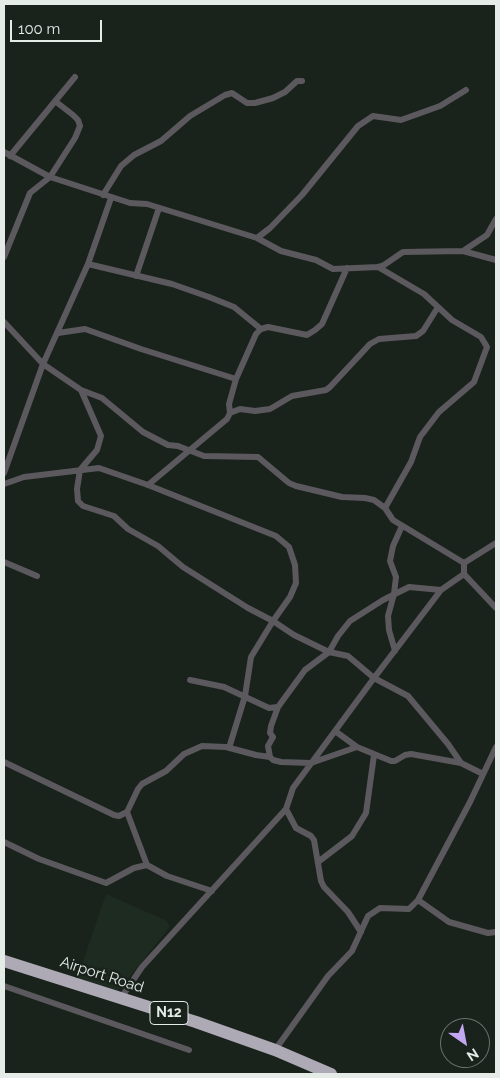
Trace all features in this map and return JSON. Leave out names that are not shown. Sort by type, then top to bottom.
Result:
[{"type":"highway","name":"Airport Road","points":[[4,961],[196,1022],[275,1050],[331,1074]]},
{"type":"street","points":[[10,156],[75,76]]},
{"type":"street","points":[[103,195],[121,166],[134,155],[161,141],[190,116],[224,95],[232,93],[247,103],[255,103],[274,98],[285,92],[297,81],[302,81]]},
{"type":"street","points":[[257,238],[270,228],[302,195],[358,126],[373,116],[401,120],[440,106],[466,90]]},
{"type":"street","points":[[4,257],[30,194],[50,177],[76,138],[80,126],[78,120],[56,101]]},
{"type":"street","points":[[4,152],[50,177],[111,198],[130,203],[147,204],[257,238],[281,251],[316,260],[333,269],[384,265],[403,252],[463,251],[496,260]]},
{"type":"street","points":[[4,473],[43,364],[88,264],[111,198]]},
{"type":"street","points":[[136,276],[159,208]]},
{"type":"street","points":[[463,251],[487,235],[496,218]]},
{"type":"street","points":[[88,264],[172,284],[234,308],[261,329]]},
{"type":"street","points":[[378,266],[424,294],[452,320],[481,337],[487,347],[474,382],[439,412],[420,437],[411,462],[385,508]]},
{"type":"street","points":[[230,413],[229,404],[236,379],[256,334],[261,329],[268,327],[307,334],[315,330],[322,324],[347,268]]},
{"type":"street","points":[[148,485],[226,419],[230,413],[240,410],[270,409],[292,396],[326,390],[370,344],[379,339],[416,336],[423,331],[438,307]]},
{"type":"street","points":[[4,322],[43,364],[81,390],[102,398],[144,432],[168,445],[204,456],[258,456],[296,486],[342,497],[374,500],[385,508],[393,520],[464,563]]},
{"type":"street","points":[[58,333],[85,328],[141,349],[236,379]]},
{"type":"street","points":[[81,390],[101,436],[97,450],[80,470],[77,489],[78,501],[82,506],[114,516],[128,529],[158,546],[183,567],[248,608],[272,620],[294,635],[329,652],[348,656],[374,678],[408,696],[461,763]]},
{"type":"street","points":[[4,484],[24,477],[99,468],[148,485],[276,536],[289,547],[295,565],[296,583],[290,597],[272,620],[251,657],[245,696],[229,748]]},
{"type":"street","points":[[395,651],[388,623],[396,577],[390,561],[402,526]]},
{"type":"street","points":[[464,563],[496,542]]},
{"type":"street","points":[[4,562],[37,576]]},
{"type":"street","points":[[464,563],[464,574],[496,608]]},
{"type":"street","points":[[121,998],[142,967],[286,809],[293,788],[374,678],[441,590],[464,574]]},
{"type":"street","points":[[270,757],[268,746],[274,736],[270,733],[271,726],[278,707],[305,670],[329,652],[338,636],[350,622],[394,594],[411,586],[441,590]]},
{"type":"street","points":[[190,680],[224,686],[269,708],[278,707]]},
{"type":"street","points":[[335,732],[374,755],[390,761],[395,761],[411,754],[461,763],[483,774]]},
{"type":"street","points":[[4,762],[119,816],[128,812],[140,786],[166,771],[184,754],[202,746],[229,748],[270,757],[281,762],[311,764],[357,746]]},
{"type":"street","points":[[275,1050],[328,976],[352,950],[368,916],[380,908],[409,909],[418,900],[470,802],[496,747]]},
{"type":"street","points":[[318,862],[352,836],[366,813],[374,755]]},
{"type":"street","points":[[286,809],[296,828],[313,838],[324,887],[348,912],[361,932]]},
{"type":"street","points":[[128,812],[147,864],[167,876],[212,891]]},
{"type":"street","points":[[4,842],[39,859],[106,883],[134,868],[147,864]]},
{"type":"street","points":[[418,900],[449,922],[488,933],[496,932]]},
{"type":"street","points":[[4,986],[189,1050]]},
{"type":"shaded area","points":[[106,894],[167,921],[170,927],[117,992],[77,979]]}]
